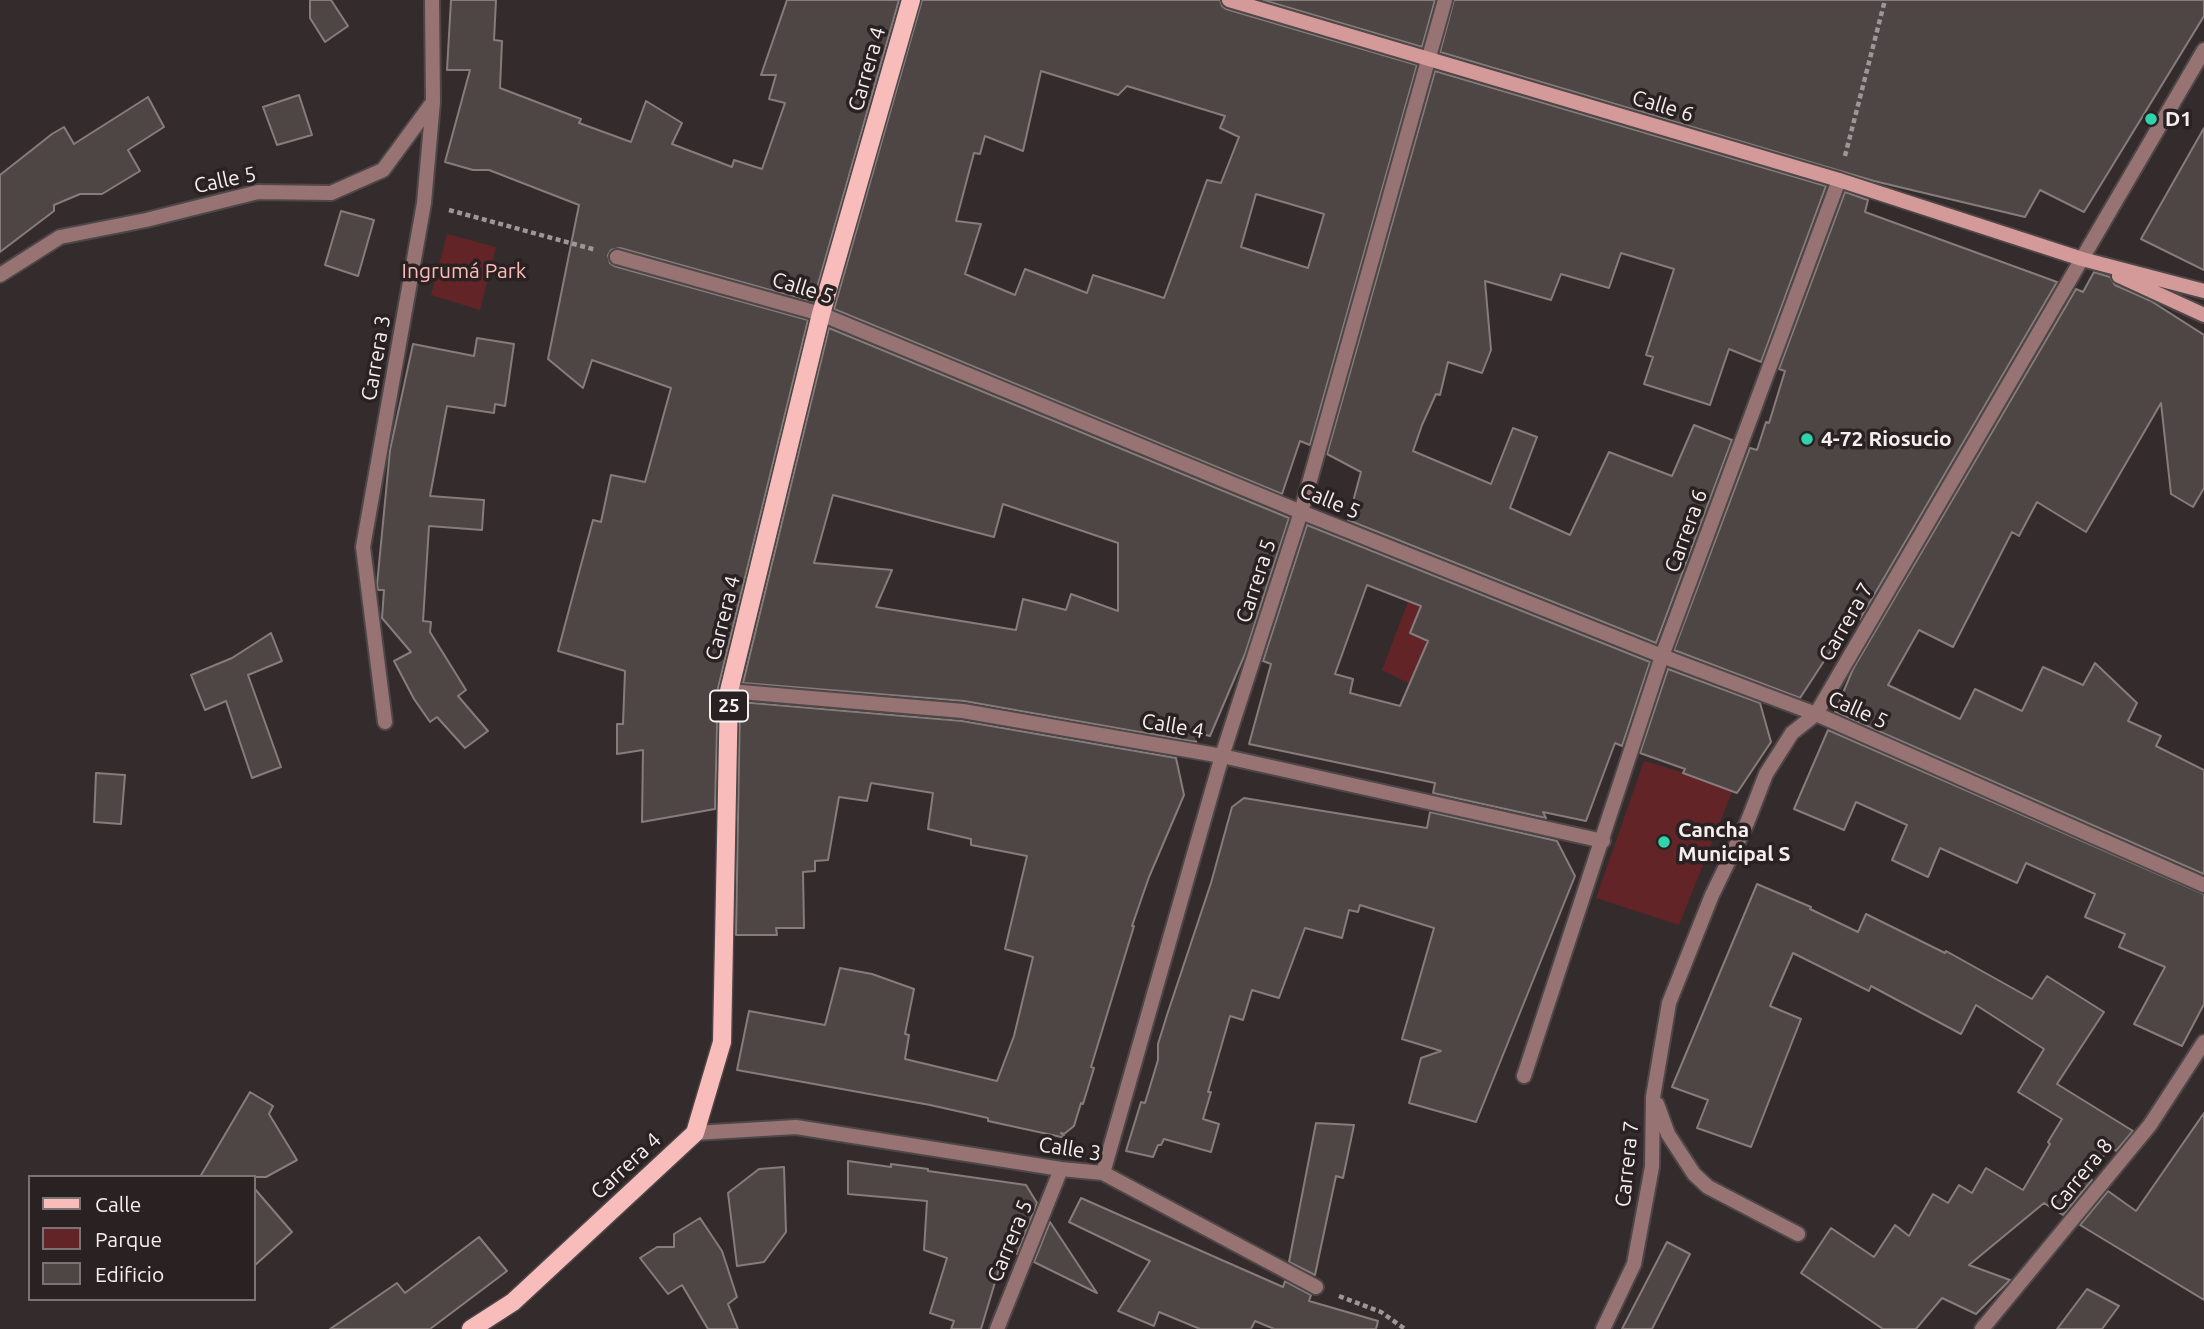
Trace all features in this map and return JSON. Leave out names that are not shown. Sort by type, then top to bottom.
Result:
[{"type":"main road","name":"Carrera 4","points":[[471,1329],[513,1302],[695,1133],[722,1042],[729,691],[821,314],[911,0]]},
{"type":"street","name":"Carrera 3","points":[[385,722],[363,547],[425,203],[433,102],[432,0]]},
{"type":"street","name":"Calle 6","points":[[1229,0],[1839,180],[2082,259],[2204,291]]},
{"type":"street","name":"Carrera 5","points":[[1103,1173],[1222,756],[1301,512],[1445,0]]},
{"type":"street","name":"Carrera 7","points":[[1602,1329],[1634,1264],[1652,1167],[1653,1097],[1669,1003],[1712,895],[1747,823],[1766,774],[1791,733],[1816,714],[2204,50]]},
{"type":"street","name":"Calle 5","points":[[0,275],[61,237],[146,220],[258,192],[331,193],[383,170],[433,102]]},
{"type":"street","name":"Carrera 6","points":[[1524,1076],[1662,656],[1839,180]]},
{"type":"street","name":"Calle 5","points":[[617,257],[821,314],[1301,512],[1662,656],[1816,714],[2204,885]]},
{"type":"street","name":"Calle 6","points":[[2082,259],[2204,315]]},
{"type":"street","name":"Calle 4","points":[[729,691],[963,711],[1222,756],[1603,841]]},
{"type":"street","name":"Carrera 8","points":[[1982,1329],[2150,1125],[2204,1042]]},
{"type":"street","points":[[1653,1097],[1668,1134],[1694,1174],[1708,1186],[1798,1234]]},
{"type":"street","name":"Calle 3","points":[[695,1133],[796,1127],[1103,1173],[1316,1287]]},
{"type":"street","name":"Carrera 5","points":[[997,1329],[1061,1168]]},
{"type":"path","points":[[1839,180],[1885,0]]},
{"type":"path","points":[[425,203],[617,257]]},
{"type":"path","points":[[1316,1287],[1381,1312],[1405,1329]]},
{"type":"green space","name":"Ingrumá Park","points":[[447,234],[496,247],[480,310],[431,295]]},
{"type":"green space","points":[[1444,574],[1458,581],[1440,592],[1425,643],[1429,660],[1428,693],[1382,670],[1418,576],[1438,582]]},
{"type":"green space","name":"Cancha Municipal S","points":[[1644,761],[1734,787],[1679,925],[1596,898]]},
{"type":"building","points":[[310,0],[331,0],[348,26],[325,42],[310,18]]},
{"type":"building","points":[[451,0],[496,0],[494,40],[502,41],[500,88],[581,119],[579,123],[631,142],[646,101],[682,123],[672,144],[732,167],[734,160],[762,169],[785,103],[769,99],[776,75],[761,75],[787,0],[899,0],[813,302],[620,248],[611,250],[608,255],[614,266],[808,320],[718,688],[715,809],[642,822],[643,750],[617,754],[617,724],[623,724],[625,671],[558,651],[593,520],[601,522],[611,475],[645,482],[671,388],[592,360],[583,388],[548,359],[579,205],[489,170],[473,170],[445,162],[470,70],[447,70]]},
{"type":"building","points":[[922,0],[1220,0],[1226,9],[1417,65],[1310,445],[1300,441],[1282,494],[834,309]],"holes":[[[1041,71],[1118,95],[1127,86],[1225,116],[1220,128],[1239,137],[1221,183],[1207,180],[1164,298],[1093,275],[1087,293],[1025,269],[1015,295],[965,274],[981,224],[956,221],[974,153],[980,154],[985,136],[1023,151]],[[1256,194],[1324,214],[1308,268],[1241,247]]]},
{"type":"building","points":[[1263,0],[1435,0],[1422,47]]},
{"type":"building","points":[[1454,0],[2204,0],[2204,16],[2084,212],[2040,190],[2025,217],[1874,181],[1440,52]]},
{"type":"building","points":[[1435,71],[1826,186],[1761,362],[1729,349],[1710,405],[1644,384],[1653,357],[1646,355],[1674,269],[1621,253],[1609,288],[1561,274],[1551,300],[1485,281],[1491,350],[1482,373],[1448,362],[1440,395],[1436,394],[1422,425],[1413,451],[1491,484],[1513,428],[1537,437],[1510,508],[1570,535],[1609,452],[1672,476],[1694,425],[1732,440],[1656,643],[1348,520],[1361,472],[1327,454]]},
{"type":"building","points":[[299,95],[312,135],[277,145],[263,107]]},
{"type":"building","points":[[148,97],[164,127],[128,150],[140,171],[102,194],[80,194],[54,205],[54,211],[0,252],[0,175],[64,127],[74,144]]},
{"type":"building","points":[[2204,128],[2204,270],[2141,239]]},
{"type":"building","points":[[1845,192],[1868,200],[1865,212],[2057,282],[1860,619],[1854,615],[1800,698],[1674,650],[1750,448],[1757,450],[1766,422],[1769,423],[1785,371],[1779,369]]},
{"type":"building","points":[[341,211],[374,220],[358,276],[325,265]]},
{"type":"building","points":[[2094,272],[2110,277],[2115,285],[2151,301],[2204,335],[2204,488],[2193,507],[2171,494],[2161,403],[2086,532],[2037,502],[2019,536],[2012,532],[1953,647],[1919,630],[1888,685],[1960,719],[1975,689],[2022,711],[2043,667],[2083,685],[2095,663],[2137,703],[2128,721],[2161,736],[2156,746],[2204,770],[2204,874],[1835,712],[1853,669],[2076,289],[2083,292]]},
{"type":"building","points":[[829,328],[1289,518],[1245,654],[1210,736],[1198,733],[1196,742],[964,701],[743,683]],"holes":[[[833,495],[994,537],[1003,504],[1118,543],[1118,611],[1071,594],[1066,610],[1023,599],[1016,630],[876,607],[892,570],[814,563]]]},
{"type":"building","points":[[477,338],[514,344],[505,406],[495,404],[494,413],[447,406],[430,496],[484,500],[482,530],[429,526],[423,621],[431,622],[430,632],[466,690],[458,696],[488,731],[465,748],[437,717],[430,722],[414,699],[394,661],[411,652],[382,618],[384,590],[378,590],[377,585],[390,450],[413,344],[474,356]]},
{"type":"building","points":[[1307,525],[1650,662],[1622,746],[1615,743],[1586,821],[1543,812],[1546,818],[1433,793],[1435,783],[1249,744],[1271,664],[1263,661]],"holes":[[[1367,585],[1421,606],[1410,633],[1428,641],[1400,706],[1350,693],[1353,679],[1335,674]]]},
{"type":"building","points":[[271,633],[282,661],[248,675],[281,767],[252,778],[226,701],[205,710],[191,675],[232,658]]},
{"type":"building","points":[[1668,669],[1760,703],[1771,742],[1737,793],[1683,773],[1685,769],[1640,753]]},
{"type":"building","points":[[740,702],[962,721],[1176,758],[1184,795],[1149,877],[1132,926],[1091,1067],[1094,1068],[1083,1104],[1081,1103],[1074,1126],[1064,1134],[1061,1133],[1066,1138],[930,1105],[737,1070],[749,1011],[825,1025],[840,968],[872,974],[914,989],[905,1034],[909,1035],[905,1059],[997,1081],[1014,1036],[1033,957],[1005,949],[1027,856],[971,845],[971,839],[928,829],[933,793],[871,783],[867,801],[839,797],[828,860],[815,861],[815,871],[803,872],[804,928],[776,928],[777,935],[736,935]]},
{"type":"building","points":[[1828,730],[2204,894],[2204,1004],[2182,1046],[2134,1024],[2165,967],[2119,947],[2125,934],[2085,917],[2095,894],[2026,863],[2017,883],[1940,848],[1928,877],[1892,860],[1907,825],[1856,802],[1844,830],[1794,809]]},
{"type":"building","points":[[96,773],[125,775],[121,824],[94,822]]},
{"type":"building","points":[[1244,798],[1427,828],[1430,812],[1557,841],[1575,876],[1476,1122],[1409,1103],[1421,1058],[1441,1051],[1402,1039],[1434,928],[1360,905],[1358,912],[1349,910],[1342,938],[1305,928],[1279,998],[1252,990],[1243,1020],[1230,1016],[1203,1119],[1219,1124],[1211,1152],[1164,1139],[1153,1157],[1126,1151],[1141,1102],[1145,1103],[1158,1060],[1158,1044],[1211,883],[1232,807]]},
{"type":"building","points":[[1757,884],[1811,907],[1810,909],[1858,932],[1866,914],[1945,953],[1946,951],[2032,999],[2047,976],[2104,1012],[2057,1084],[2133,1131],[2116,1151],[2109,1147],[2090,1178],[2092,1180],[2063,1215],[2044,1203],[1969,1265],[2010,1280],[1976,1314],[1942,1298],[1916,1329],[1883,1329],[1801,1273],[1831,1228],[1874,1257],[1895,1225],[1909,1236],[1933,1194],[1948,1203],[1959,1185],[1972,1193],[1986,1168],[2023,1190],[2062,1119],[2018,1092],[2044,1049],[1976,1005],[1961,1034],[1871,986],[1869,991],[1793,953],[1770,1006],[1801,1019],[1751,1147],[1697,1128],[1708,1100],[1672,1087]]},
{"type":"building","points":[[250,1092],[273,1106],[269,1114],[297,1160],[266,1177],[201,1175]]},
{"type":"building","points":[[2204,1113],[2204,1300],[2080,1225],[2108,1191],[2136,1211]]},
{"type":"building","points":[[1316,1123],[1354,1125],[1343,1178],[1336,1176],[1315,1275],[1289,1262]]},
{"type":"building","points":[[848,1161],[891,1167],[891,1164],[1026,1185],[1037,1203],[1017,1254],[1005,1249],[981,1329],[951,1329],[954,1321],[930,1313],[947,1258],[924,1250],[927,1201],[848,1194]]},
{"type":"building","points":[[784,1167],[786,1232],[764,1262],[737,1266],[728,1193],[759,1169]]},
{"type":"building","points":[[256,1190],[292,1232],[256,1264]]},
{"type":"building","points":[[1081,1198],[1283,1287],[1285,1281],[1311,1295],[1309,1301],[1378,1321],[1376,1329],[1274,1329],[1255,1321],[1251,1329],[1200,1329],[1159,1312],[1154,1326],[1118,1311],[1150,1261],[1069,1222]]},
{"type":"building","points":[[700,1218],[722,1251],[737,1297],[728,1304],[738,1329],[708,1329],[682,1285],[668,1294],[640,1258],[657,1247],[674,1247],[674,1234]]},
{"type":"building","points":[[1050,1222],[1097,1293],[1034,1262]]},
{"type":"building","points":[[479,1237],[507,1271],[430,1329],[330,1329],[397,1283],[405,1293]]},
{"type":"building","points":[[1667,1242],[1690,1254],[1652,1329],[1622,1329]]},
{"type":"building","points":[[2087,1289],[2119,1306],[2102,1329],[2057,1329]]},
{"type":"place","name":"D1","points":[[2151,119]]},
{"type":"place","name":"4-72 Riosucio","points":[[1807,439]]},
{"type":"place","name":"Cancha Municipal S","points":[[1664,842]]}]
